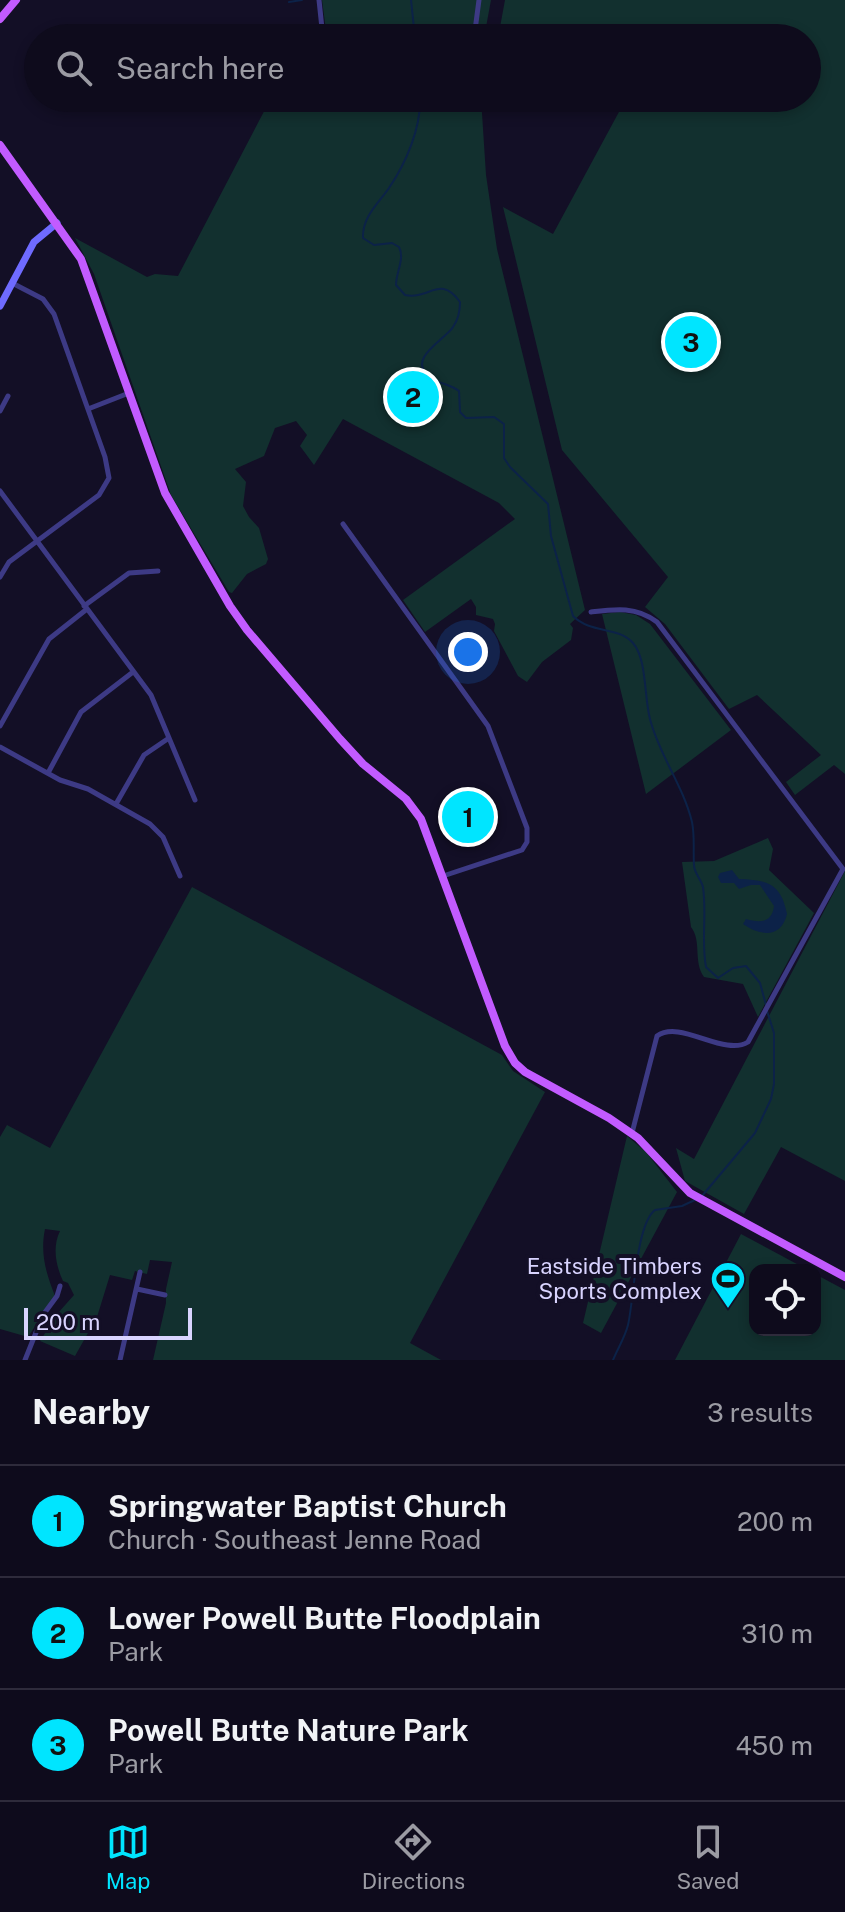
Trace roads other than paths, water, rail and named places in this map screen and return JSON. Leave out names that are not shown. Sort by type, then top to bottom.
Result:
[{"type":"main road","points":[[0,19],[16,0]]},
{"type":"main road","points":[[0,145],[75,249],[87,273],[170,505],[230,606],[340,739],[363,764],[410,803],[424,825],[505,1046],[515,1063],[632,1133],[649,1147],[690,1193],[845,1277]]},
{"type":"street","points":[[319,0],[322,24]]},
{"type":"street","points":[[476,24],[479,0]]},
{"type":"street","points":[[0,306],[34,242],[57,223]]},
{"type":"street","points":[[0,577],[9,562],[99,495],[107,484],[108,465],[51,308],[43,299],[12,283]]},
{"type":"street","points":[[88,409],[130,392]]},
{"type":"street","points":[[0,411],[8,396]]},
{"type":"street","points":[[0,491],[155,703],[195,800]]},
{"type":"street","points":[[343,524],[488,726],[527,828],[527,842],[522,850],[443,876]]},
{"type":"street","points":[[0,726],[49,639],[129,573],[158,571]]},
{"type":"street","points":[[591,612],[633,610],[657,622],[842,868],[751,1039],[743,1045],[669,1031],[658,1034],[632,1133]]},
{"type":"street","points":[[48,773],[81,712],[133,672]]},
{"type":"street","points":[[116,804],[144,755],[169,738]]},
{"type":"street","points":[[0,747],[116,804],[157,830],[180,876]]},
{"type":"street","points":[[120,1360],[140,1272]]},
{"type":"street","points":[[25,1360],[43,1315],[57,1296],[60,1286]]},
{"type":"street","points":[[137,1289],[165,1295]]},
{"type":"water","points":[[732,870],[739,879],[765,882],[777,890],[787,914],[780,928],[763,933],[743,924],[746,919],[768,919],[774,906],[760,885],[739,889],[734,883],[721,883],[720,873]]},
{"type":"waterway","points":[[289,2],[302,0]]},
{"type":"waterway","points":[[411,0],[414,24]]},
{"type":"waterway","points":[[420,112],[407,156],[368,217],[363,238],[374,245],[392,243],[399,247],[401,256],[396,285],[405,295],[414,296],[440,289],[453,294],[460,302],[455,324],[424,356],[424,370],[433,379],[459,391],[460,412],[466,418],[494,417],[504,424],[504,458],[548,504],[551,536],[573,616],[580,622],[620,634],[638,650],[654,732],[692,822],[694,868],[704,897],[706,967],[718,978],[733,968],[746,966],[760,983],[766,1005]]},
{"type":"waterway","points":[[702,1196],[755,1133],[771,1099],[774,1033],[767,1011]]},
{"type":"waterway","points":[[613,1360],[628,1325],[640,1246],[649,1218],[655,1210],[682,1206],[697,1199]]},
{"type":"place","name":"Powell Butte Nature Park","points":[[691,342]]},
{"type":"place","name":"Lower Powell Butte Floodplain","points":[[413,397]]},
{"type":"place","name":"Springwater Baptist Church","points":[[468,817]]},
{"type":"place","name":"Eastside Timbers Sports Complex","points":[[728,1310]]}]
